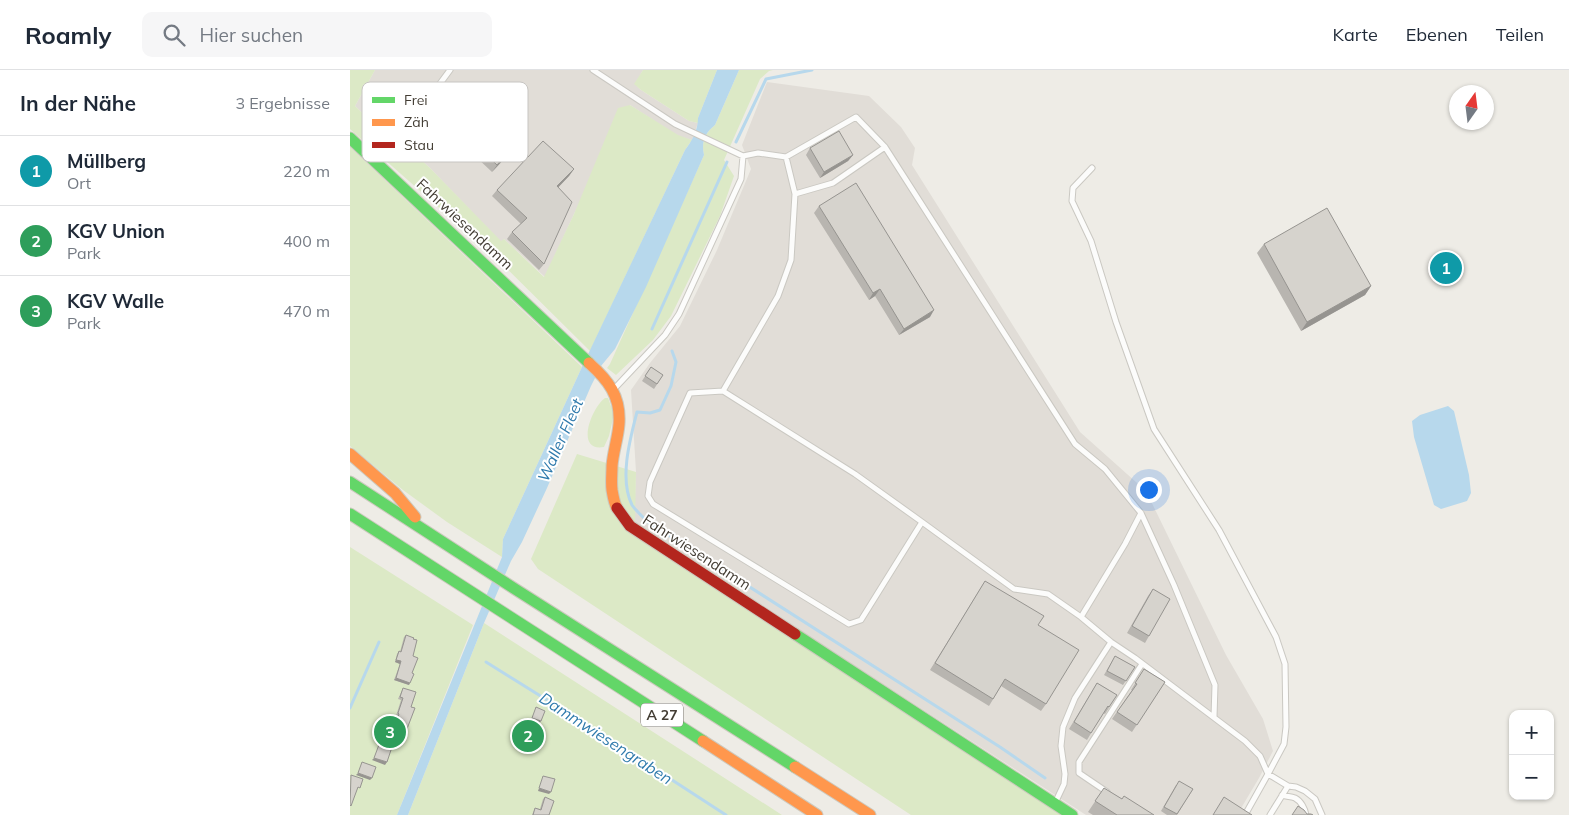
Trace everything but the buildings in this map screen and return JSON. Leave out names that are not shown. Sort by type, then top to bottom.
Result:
[{"type":"main road","name":"Fahrwiesendamm","points":[[350,138],[362,149]]},
{"type":"main road","name":"Fahrwiesendamm","points":[[376,162],[604,377],[613,390],[618,407],[619,424],[613,453],[611,484],[615,505],[630,526],[1072,815]]},
{"type":"main road","points":[[350,454],[395,493],[428,532]]},
{"type":"main road","name":"A 27","points":[[350,482],[515,590],[870,815]]},
{"type":"main road","name":"A 27","points":[[350,514],[817,815]]},
{"type":"lane","points":[[441,82],[450,70]]},
{"type":"lane","points":[[593,70],[675,124],[744,156],[758,153],[786,157],[856,117],[885,147],[1075,444],[1105,469],[1141,513],[1174,585],[1215,685],[1214,717]]},
{"type":"lane","points":[[795,194],[833,182],[885,147]]},
{"type":"lane","points":[[613,390],[665,335],[679,314],[741,179],[744,156]]},
{"type":"lane","points":[[723,391],[778,296],[791,260],[795,194],[786,157]]},
{"type":"lane","points":[[1092,168],[1073,188],[1072,201],[1091,242],[1116,322],[1154,430],[1219,530],[1276,638],[1285,664],[1286,727],[1284,744],[1244,815]]},
{"type":"lane","points":[[922,522],[862,620],[849,624],[653,504],[648,496],[650,482],[690,394],[723,391],[855,474],[922,522],[1014,589],[1048,594],[1081,617],[1110,642],[1246,741],[1260,756],[1268,774],[1288,786],[1296,787],[1315,799],[1322,815]]},
{"type":"lane","points":[[1081,617],[1125,544],[1141,513]]},
{"type":"lane","points":[[1055,804],[1064,784],[1065,774],[1060,746],[1063,727],[1075,698],[1110,642]]},
{"type":"lane","points":[[1112,795],[1079,773],[1080,762],[1142,664]]},
{"type":"lane","points":[[1270,815],[1288,786]]},
{"type":"lane","points":[[1282,794],[1286,797],[1294,798],[1301,803],[1306,815]]},
{"type":"shaded area","points":[[375,70],[643,70],[635,84],[641,90],[689,121],[698,123],[692,140],[678,136],[630,105],[574,214],[545,277],[504,239],[501,242],[423,162],[528,162],[528,82],[368,82]]},
{"type":"shaded area","points":[[767,82],[869,96],[901,127],[915,148],[912,165],[1080,432],[1146,491],[1226,655],[1263,719],[1273,751],[1237,815],[1086,815],[634,523],[636,472],[631,390],[680,326],[717,250],[751,169],[742,145]]},
{"type":"shaded area","points":[[362,93],[362,113],[355,106]]},
{"type":"green space","points":[[350,70],[375,70],[368,82],[362,82],[362,93],[355,106],[362,113],[362,140],[350,129]]},
{"type":"green space","points":[[643,70],[717,70],[698,118],[698,123],[689,121],[634,84]]},
{"type":"green space","points":[[739,70],[773,70],[760,79],[724,160],[734,176],[720,216],[671,316],[653,340],[616,375],[607,368],[704,155],[703,146],[705,138],[715,125]]},
{"type":"green space","points":[[630,105],[678,135],[692,140],[685,150],[590,351],[495,257],[387,162],[423,162],[501,241],[504,239],[544,277],[574,214],[618,108]]},
{"type":"green space","points":[[350,147],[362,158],[362,162],[366,162],[582,367],[503,539],[502,557],[447,522],[403,490],[350,446]]},
{"type":"green space","points":[[605,398],[608,398],[614,414],[609,436],[604,447],[595,447],[590,443],[588,428],[595,410]]},
{"type":"green space","points":[[577,454],[636,472],[635,523],[1061,815],[911,815],[538,569],[531,559]]},
{"type":"green space","points":[[350,547],[473,625],[397,815],[350,815]]},
{"type":"green space","points":[[484,623],[782,815],[408,815]]},
{"type":"water","name":"Waller Fleet","points":[[717,70],[739,70],[715,125],[705,138],[703,146],[704,155],[646,287],[615,349],[601,366],[591,386],[547,488],[511,561],[484,623],[408,815],[397,815],[502,557],[503,539],[582,367],[685,150],[694,135],[698,118]]},
{"type":"water","points":[[1448,406],[1454,411],[1469,475],[1471,493],[1467,501],[1441,509],[1434,505],[1414,437],[1412,421],[1420,415]]},
{"type":"waterway","points":[[736,142],[766,79],[812,70]]},
{"type":"waterway","points":[[652,329],[727,162]]},
{"type":"waterway","points":[[672,351],[676,362],[671,386],[660,410],[650,413],[637,412],[631,434],[626,483],[628,495],[635,509],[648,522],[1000,747],[1045,778]]},
{"type":"waterway","points":[[350,708],[379,642]]},
{"type":"waterway","name":"Dammwiesengraben","points":[[486,662],[726,815]]},
{"type":"traffic: fast","points":[[350,138],[362,149]]},
{"type":"traffic: fast","points":[[375,162],[589,363]]},
{"type":"traffic: fast","points":[[350,482],[795,767]]},
{"type":"traffic: fast","points":[[350,514],[703,741]]},
{"type":"traffic: fast","points":[[795,634],[1072,815]]},
{"type":"traffic: slow","points":[[589,363],[612,389],[618,405],[619,424],[612,481],[613,497],[617,508]]},
{"type":"traffic: slow","points":[[350,454],[395,493],[415,517]]},
{"type":"traffic: slow","points":[[703,741],[817,815]]},
{"type":"traffic: slow","points":[[795,767],[870,815]]},
{"type":"traffic: jam","points":[[617,508],[630,526],[795,634]]},
{"type":"place","name":"Müllberg","points":[[1446,268]]},
{"type":"place","name":"KGV Walle","points":[[390,732]]},
{"type":"place","name":"KGV Union","points":[[528,736]]}]
